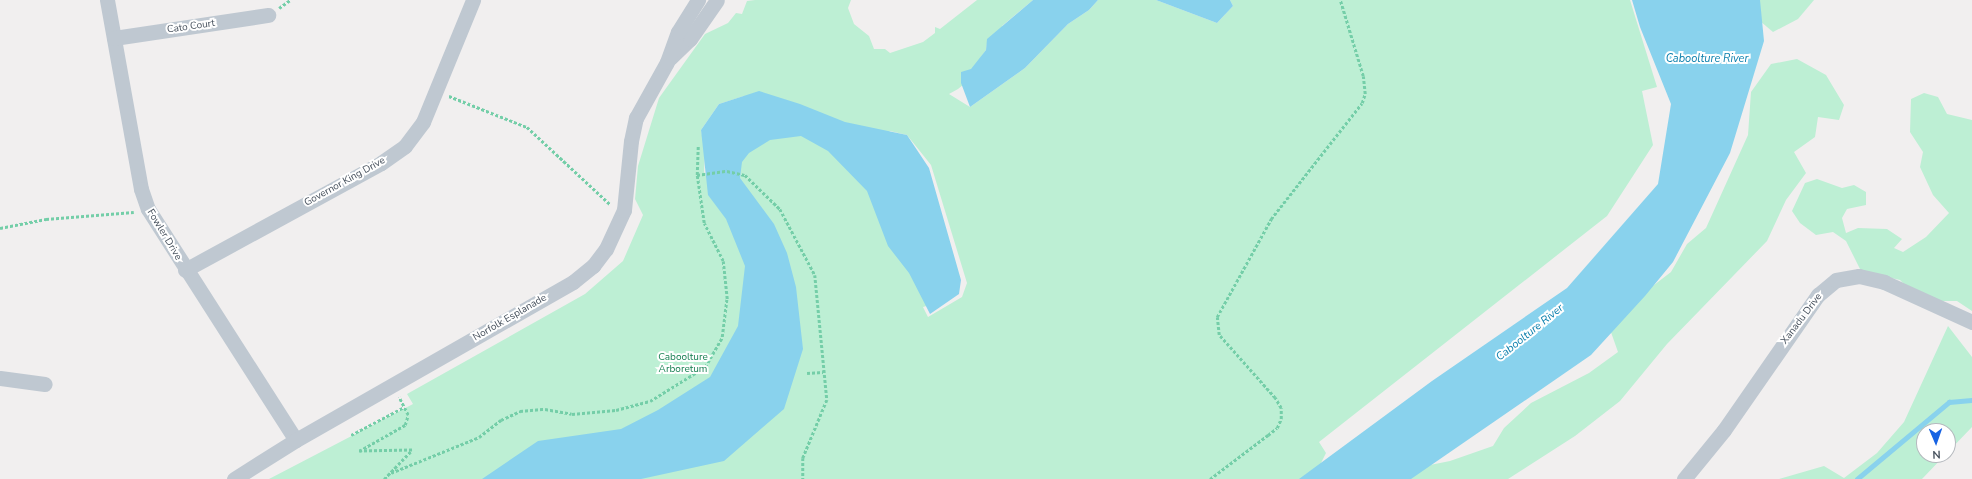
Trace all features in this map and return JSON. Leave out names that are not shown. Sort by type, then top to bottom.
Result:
[{"type":"street","name":"Fowler Drive","points":[[107,0],[140,189],[148,209],[185,270],[296,440]]},
{"type":"street","name":"Governor King Drive","points":[[185,270],[382,162],[409,140],[422,122],[473,0]]},
{"type":"street","points":[[667,62],[678,32],[698,0]]},
{"type":"street","points":[[667,62],[690,39],[717,0]]},
{"type":"street","name":"Cato Court","points":[[114,38],[268,15]]},
{"type":"street","name":"Norfolk Esplanade","points":[[234,479],[296,440],[573,282],[593,266],[609,244],[624,210],[631,141],[636,118],[667,62]]},
{"type":"street","name":"Xanadu Drive","points":[[1684,479],[1724,430],[1818,295],[1836,280],[1859,276],[1884,282],[1972,322]]},
{"type":"street","points":[[0,378],[45,384]]},
{"type":"path","points":[[1210,479],[1277,428],[1281,419],[1281,408],[1275,398],[1219,334],[1217,317],[1271,219],[1362,103],[1365,94],[1363,76],[1340,0]]},
{"type":"path","points":[[436,90],[526,127],[612,206]]},
{"type":"path","points":[[384,479],[391,474],[479,437],[501,420],[520,411],[545,410],[572,414],[616,410],[650,401],[705,367],[722,337],[727,299],[723,261],[704,223],[698,175],[698,145]]},
{"type":"path","points":[[698,175],[722,171],[745,175],[780,209],[815,275],[822,331],[823,372],[827,400],[803,458],[803,479]]},
{"type":"path","points":[[0,228],[46,220],[148,209]]},
{"type":"path","points":[[807,373],[823,372]]},
{"type":"path","points":[[391,474],[412,450],[360,451],[405,425],[408,415],[397,393]]},
{"type":"path","points":[[351,435],[404,407]]},
{"type":"green space","name":"Caboolture Arboretum","points":[[851,0],[848,8],[854,24],[869,36],[874,49],[885,49],[890,53],[923,42],[935,33],[935,27],[940,29],[977,0],[1033,0],[1002,26],[1005,33],[999,43],[991,46],[987,43],[986,50],[981,57],[982,66],[970,74],[969,80],[949,94],[970,107],[1025,68],[1068,24],[1089,10],[1098,0],[1156,0],[1217,23],[1233,6],[1230,0],[1630,0],[1657,87],[1642,91],[1653,145],[1607,216],[1319,442],[1326,453],[1316,473],[1308,479],[269,479],[413,404],[407,394],[585,294],[623,261],[643,215],[635,199],[638,166],[659,98],[705,34],[728,23],[736,13],[742,14],[747,1]],"holes":[[[744,96],[781,103],[805,115],[813,129],[825,126],[846,130],[856,143],[870,144],[877,135],[885,137],[890,131],[907,135],[931,165],[967,283],[962,297],[928,317],[923,307],[930,305],[915,271],[894,245],[867,182],[851,162],[822,139],[798,128],[767,126],[745,137],[731,159],[735,172],[704,173],[705,151],[701,130],[719,104]]]},
{"type":"green space","points":[[1754,0],[1814,0],[1798,19],[1773,32],[1760,21]]},
{"type":"green space","points":[[1797,59],[1826,75],[1844,105],[1839,120],[1818,117],[1815,137],[1794,152],[1806,173],[1786,200],[1767,241],[1667,344],[1620,401],[1575,436],[1508,479],[1401,479],[1415,468],[1450,461],[1493,446],[1504,428],[1531,403],[1589,373],[1618,352],[1607,321],[1671,272],[1687,244],[1706,228],[1748,135],[1751,92],[1771,64]]},
{"type":"green space","points":[[1924,93],[1938,97],[1947,114],[1972,120],[1972,311],[1957,301],[1931,301],[1912,292],[1900,280],[1861,271],[1846,241],[1833,232],[1816,235],[1800,223],[1792,211],[1805,183],[1817,179],[1842,188],[1854,185],[1866,192],[1866,205],[1847,209],[1842,218],[1846,233],[1858,228],[1887,229],[1902,239],[1894,248],[1903,252],[1926,237],[1949,213],[1933,195],[1920,167],[1923,152],[1910,132],[1911,99]]},
{"type":"green space","points":[[1948,326],[1972,357],[1972,427],[1956,444],[1956,423],[1916,423],[1916,463],[1937,463],[1922,479],[1779,479],[1824,466],[1844,478],[1877,453],[1904,422]]},
{"type":"water","points":[[1033,0],[1098,0],[1089,10],[1068,24],[1025,68],[970,107],[961,83],[961,72],[971,69],[986,50],[987,39]]},
{"type":"water","points":[[1156,0],[1230,0],[1233,6],[1217,23]]},
{"type":"water","name":"Caboolture River","points":[[1632,0],[1760,0],[1764,41],[1730,153],[1673,262],[1645,296],[1591,355],[1411,479],[1299,479],[1432,381],[1567,288],[1658,184],[1671,104],[1640,27]]},
{"type":"water","points":[[759,91],[800,104],[845,122],[907,135],[929,168],[961,280],[959,294],[930,314],[909,273],[888,246],[867,191],[828,151],[801,136],[770,140],[749,153],[742,162],[740,178],[774,224],[787,253],[796,287],[803,349],[784,409],[724,461],[641,479],[482,479],[538,441],[621,429],[658,410],[710,377],[738,326],[745,266],[726,219],[708,195],[701,130],[719,104]]},
{"type":"waterway","points":[[1857,479],[1949,402],[1972,400]]}]
